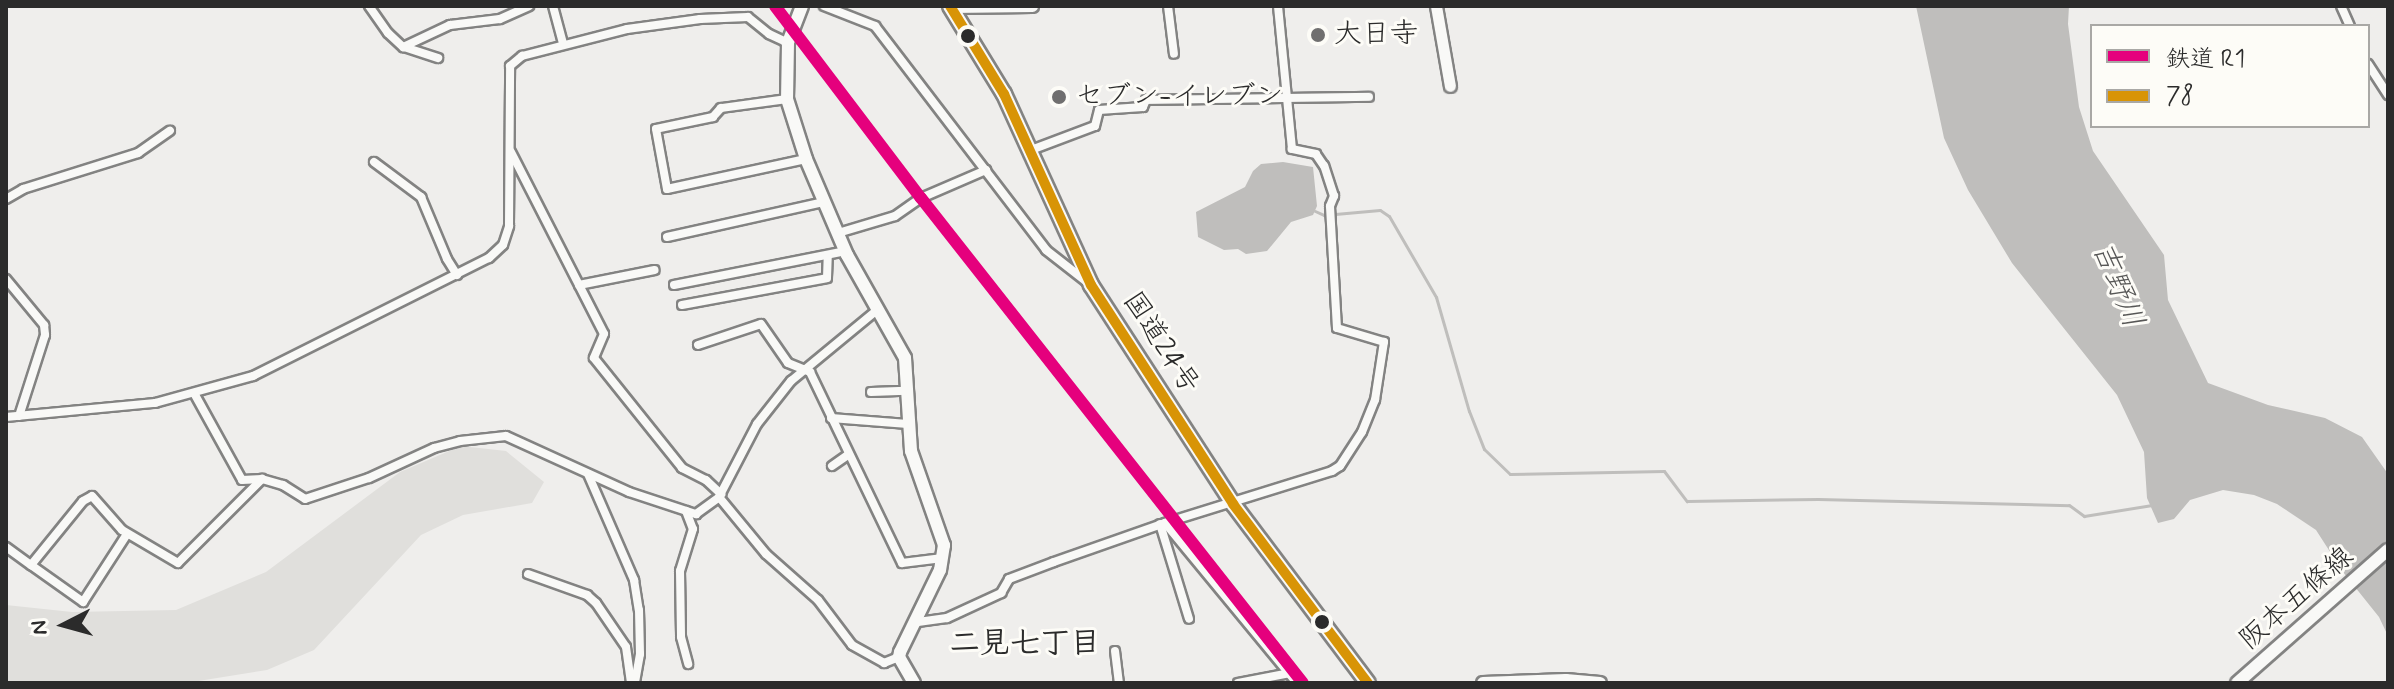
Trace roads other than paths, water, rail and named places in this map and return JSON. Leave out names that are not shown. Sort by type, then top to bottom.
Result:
[{"type":"highway","name":"国道24号","points":[[951,7],[1004,94],[1091,285],[1233,504],[1368,683]]},
{"type":"main road","points":[[802,6],[788,43],[787,99],[806,159],[845,251],[905,358],[911,451],[942,535],[943,558],[918,622],[899,657],[914,683]]},
{"type":"main road","name":"阪本五條線","points":[[2237,683],[2388,550]]},
{"type":"main road","points":[[1483,683],[1566,680],[1600,683]]},
{"type":"street","points":[[369,6],[388,33],[403,47],[438,58]]},
{"type":"street","points":[[403,47],[450,25],[500,19],[529,6]]},
{"type":"street","points":[[553,6],[563,44]]},
{"type":"street","points":[[824,6],[875,26],[1046,250],[1091,285]]},
{"type":"street","points":[[951,7],[1032,6]]},
{"type":"street","points":[[1168,6],[1174,54]]},
{"type":"street","points":[[918,622],[947,618],[1001,593],[1009,579],[1162,524],[1313,479],[1340,466],[1370,413],[1384,342],[1337,328],[1330,219],[1334,196],[1324,166],[1316,154],[1292,149],[1278,6]]},
{"type":"street","points":[[1436,6],[1450,86]]},
{"type":"street","points":[[6,417],[155,403],[253,376],[489,258],[503,245],[512,195],[510,66],[522,56],[627,29],[700,19],[748,17],[769,34],[788,43]]},
{"type":"street","points":[[2370,67],[2388,95]]},
{"type":"street","points":[[1031,150],[1095,126],[1099,110],[1143,107],[1146,100],[1369,97]]},
{"type":"street","points":[[787,99],[721,108],[713,117],[656,129],[667,189],[806,159]]},
{"type":"street","points":[[6,199],[23,189],[138,153],[170,131]]},
{"type":"street","points":[[511,151],[534,191],[548,230],[604,334],[594,358],[682,468],[706,480],[766,554],[818,600],[852,645],[884,663],[899,657]]},
{"type":"street","points":[[374,162],[421,197],[457,275]]},
{"type":"street","points":[[838,233],[895,216],[921,198],[986,170]]},
{"type":"street","points":[[667,237],[823,202]]},
{"type":"street","points":[[674,285],[845,251]]},
{"type":"street","points":[[682,305],[827,278],[828,255]]},
{"type":"street","points":[[579,285],[655,270]]},
{"type":"street","points":[[6,279],[44,325],[45,335],[19,416]]},
{"type":"street","points":[[194,393],[242,480],[262,479],[283,485],[305,499],[369,478],[434,448],[460,441],[506,436],[629,492],[696,514],[720,496],[757,424],[802,370],[877,310]]},
{"type":"street","points":[[698,345],[761,324],[788,363],[810,372],[902,563],[943,558]]},
{"type":"street","points":[[871,392],[906,391]]},
{"type":"street","points":[[831,418],[908,424]]},
{"type":"street","points":[[832,466],[848,455]]},
{"type":"street","points":[[588,474],[634,580],[639,610],[640,654],[633,683]]},
{"type":"street","points":[[31,565],[83,501],[92,496],[127,534],[178,563],[262,479]]},
{"type":"street","points":[[686,511],[693,529],[680,571],[681,637],[688,664]]},
{"type":"street","points":[[1162,524],[1189,619]]},
{"type":"street","points":[[1162,524],[1297,683]]},
{"type":"street","points":[[6,547],[83,602],[127,534]]},
{"type":"street","points":[[528,574],[587,595],[596,603],[626,647],[633,683]]},
{"type":"street","points":[[1115,651],[1119,683]]},
{"type":"street","points":[[1238,683],[1290,673]]},
{"type":"water","name":"吉野川","points":[[1916,6],[2069,6],[2068,24],[2079,107],[2093,151],[2164,255],[2168,300],[2208,383],[2268,405],[2325,418],[2362,437],[2388,474],[2388,636],[2379,617],[2343,572],[2316,530],[2277,504],[2254,495],[2223,490],[2190,500],[2174,519],[2158,523],[2147,498],[2144,452],[2117,395],[2012,263],[1968,190],[1944,138]]},
{"type":"water","points":[[1283,162],[1313,167],[1317,206],[1313,215],[1291,222],[1267,251],[1246,254],[1238,249],[1224,250],[1198,237],[1196,212],[1245,187],[1253,171],[1261,164]]},
{"type":"waterway","points":[[1315,211],[1324,215],[1380,210],[1389,216],[1436,297],[1469,411],[1484,449],[1510,474],[1664,471],[1687,501],[1818,499],[2069,505],[2084,516],[2152,505]]},
{"type":"rail line","name":"R1","points":[[775,6],[921,198],[1303,683]]},
{"type":"place","name":"大日寺","points":[[1318,35]]},
{"type":"place","name":"セブン-イレブン","points":[[1059,97]]},
{"type":"district","name":"二見七丁目","points":[[1025,644]]}]
